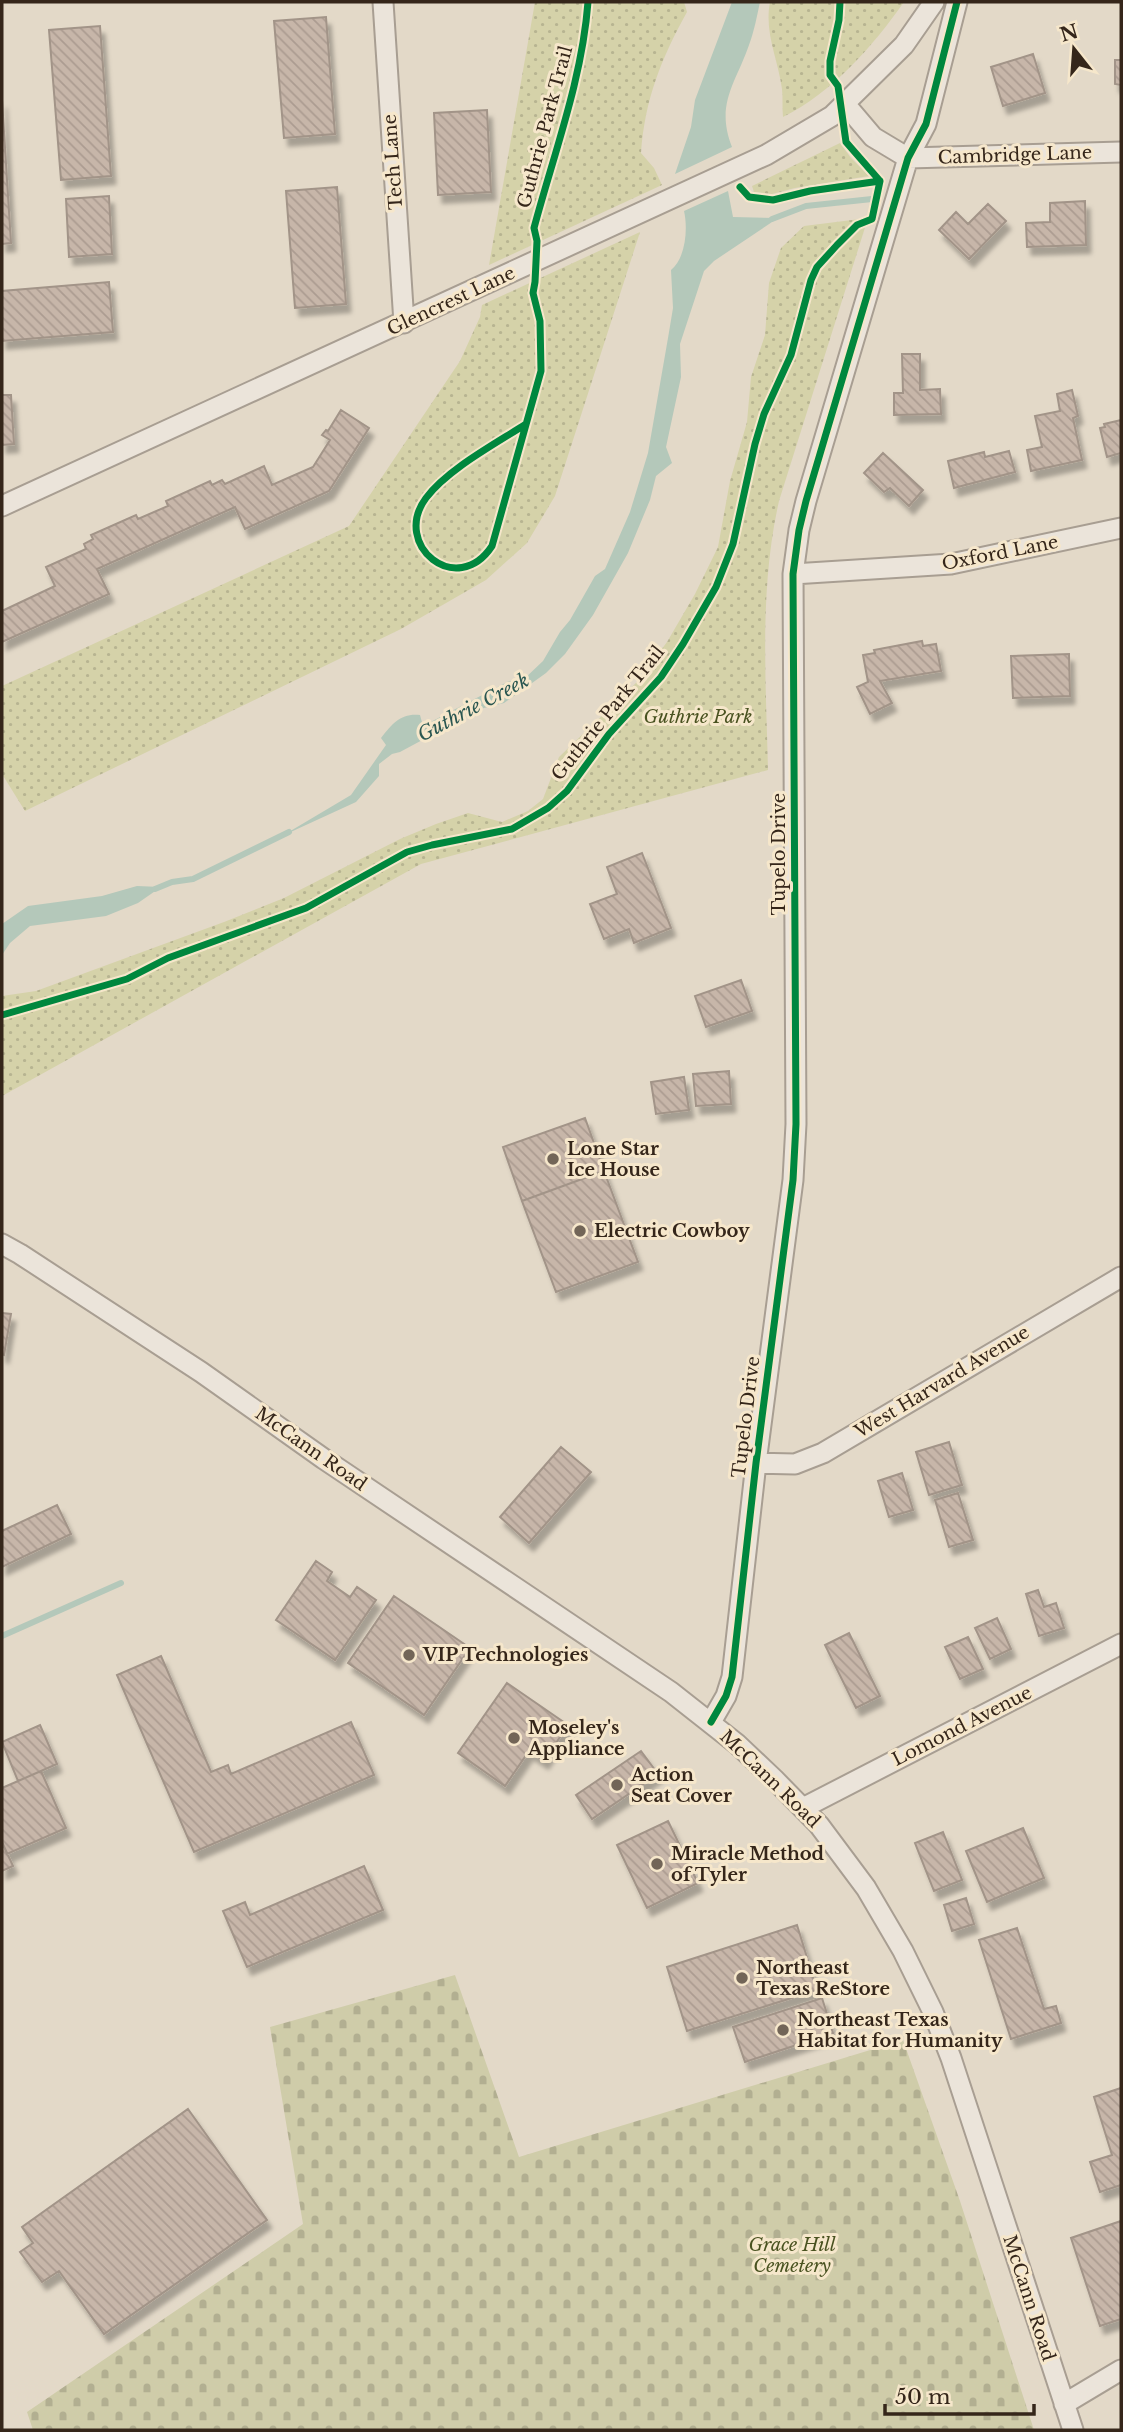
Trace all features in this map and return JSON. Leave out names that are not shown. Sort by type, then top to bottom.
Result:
[{"type":"street","name":"Tech Lane","points":[[383,2],[404,323]]},
{"type":"street","name":"Glencrest Lane","points":[[2,506],[766,155],[832,116],[904,46],[934,2]]},
{"type":"street","name":"Tupelo Drive","points":[[710,1722],[726,1696],[732,1677],[756,1463],[793,1180],[796,1124],[793,574],[799,530],[908,158],[926,124],[957,2]]},
{"type":"street","points":[[845,104],[873,137],[908,158]]},
{"type":"street","name":"Cambridge Lane","points":[[908,158],[1121,152]]},
{"type":"street","name":"Oxford Lane","points":[[793,574],[951,564],[1121,528]]},
{"type":"street","name":"McCann Road","points":[[2,1244],[201,1372],[292,1437],[661,1686],[757,1761],[803,1808],[836,1846],[878,1907],[933,2012],[951,2058],[1073,2430]]},
{"type":"street","name":"West Harvard Avenue","points":[[756,1463],[795,1464],[823,1453],[1121,1276]]},
{"type":"street","name":"Lomond Avenue","points":[[803,1808],[1121,1644]]},
{"type":"street","points":[[1064,2404],[1121,2370]]},
{"type":"green space","points":[[535,2],[684,2],[687,12],[669,46],[656,80],[643,133],[641,153],[654,168],[662,185],[489,265]]},
{"type":"green space","points":[[770,2],[904,2],[879,35],[835,82],[783,117],[782,89],[769,24]]},
{"type":"green space","points":[[840,143],[869,176],[772,194],[754,192],[752,186]]},
{"type":"green space","name":"Guthrie Park","points":[[868,218],[779,501],[773,534],[765,635],[768,770],[421,864],[2,1096],[2,996],[36,991],[224,922],[284,898],[400,839],[436,824],[468,813],[502,822],[528,811],[543,799],[559,757],[638,681],[667,642],[718,547],[730,481],[747,422],[751,377],[765,335],[769,283],[781,248],[804,226]]},
{"type":"green space","points":[[640,232],[555,496],[527,543],[486,580],[401,629],[25,811],[2,774],[2,686],[349,526],[460,361],[480,317],[482,305]]},
{"type":"green space","name":"Grace Hill Cemetery","points":[[455,1975],[519,2157],[903,2040],[960,2201],[1034,2430],[33,2430],[27,2412],[303,2224],[270,2027]]},
{"type":"water","points":[[732,2],[760,2],[751,40],[726,106],[727,132],[732,147],[675,174],[691,127],[695,100]]},
{"type":"water","points":[[728,191],[733,217],[778,218],[714,261],[704,271],[680,344],[681,377],[666,447],[672,463],[656,476],[650,500],[628,553],[593,615],[565,654],[546,673],[504,703],[480,709],[392,754],[379,764],[379,776],[356,802],[282,836],[351,795],[386,745],[381,738],[398,720],[420,715],[423,726],[509,681],[523,680],[543,661],[595,576],[605,569],[630,512],[648,453],[673,308],[671,270],[680,258],[685,242],[684,211]]},
{"type":"water","points":[[137,886],[161,887],[138,903],[106,916],[30,926],[10,943],[2,955],[2,924],[28,906],[102,896]]},
{"type":"building","points":[[326,17],[335,134],[284,138],[274,21]]},
{"type":"building","points":[[100,26],[111,176],[61,180],[49,30]]},
{"type":"building","points":[[1033,54],[1045,93],[1003,106],[991,67]]},
{"type":"building","points":[[1115,60],[1121,60],[1121,85],[1115,84]]},
{"type":"building","points":[[2,100],[11,243],[2,244]]},
{"type":"building","points":[[487,110],[491,192],[438,195],[434,113]]},
{"type":"building","points":[[337,187],[346,304],[295,308],[286,191]]},
{"type":"building","points":[[109,196],[112,254],[69,257],[66,199]]},
{"type":"building","points":[[1085,201],[1086,245],[1027,247],[1026,223],[1050,222],[1050,203]]},
{"type":"building","points":[[988,204],[1006,221],[969,259],[939,230],[956,212],[968,224]]},
{"type":"building","points":[[109,282],[113,332],[2,341],[2,291]]},
{"type":"building","points":[[902,354],[920,354],[920,390],[940,389],[941,414],[894,415],[894,393],[903,393]]},
{"type":"building","points":[[1072,390],[1078,416],[1073,418],[1082,460],[1031,471],[1027,450],[1042,447],[1035,416],[1060,411],[1057,394]]},
{"type":"building","points":[[2,395],[11,395],[14,444],[2,445]]},
{"type":"building","points":[[341,410],[369,428],[329,491],[245,529],[235,507],[97,569],[109,594],[2,642],[2,611],[55,586],[46,567],[86,549],[84,544],[93,539],[91,535],[136,515],[138,519],[168,506],[166,501],[210,481],[212,485],[222,480],[225,484],[264,466],[272,485],[313,467],[330,440],[322,435],[328,431]]},
{"type":"building","points":[[1121,420],[1121,453],[1107,457],[1100,428],[1105,427],[1104,424]]},
{"type":"building","points":[[1009,451],[1015,472],[954,488],[948,461],[984,452],[985,457]]},
{"type":"building","points":[[883,453],[923,490],[909,506],[890,488],[884,492],[864,473]]},
{"type":"building","points":[[922,641],[923,646],[936,644],[941,671],[880,681],[892,703],[870,714],[857,687],[868,682],[863,655],[875,653],[874,650]]},
{"type":"building","points":[[1069,654],[1070,696],[1013,698],[1011,656]]},
{"type":"building","points":[[642,853],[671,928],[634,943],[629,929],[604,939],[590,904],[617,894],[607,867]]},
{"type":"building","points":[[741,980],[752,1011],[706,1027],[695,996]]},
{"type":"building","points":[[729,1071],[731,1104],[696,1106],[693,1074]]},
{"type":"building","points":[[684,1077],[689,1110],[656,1114],[651,1082]]},
{"type":"building","name":"Lone Star Ice House","points":[[585,1118],[604,1171],[522,1201],[503,1147]]},
{"type":"building","name":"Electric Cowboy","points":[[604,1171],[638,1262],[556,1292],[522,1201]]},
{"type":"building","points":[[2,1313],[11,1314],[4,1355],[2,1354]]},
{"type":"building","points":[[949,1442],[962,1485],[929,1495],[916,1452]]},
{"type":"building","points":[[561,1447],[591,1472],[529,1543],[500,1517]]},
{"type":"building","points":[[902,1473],[913,1510],[889,1517],[878,1481]]},
{"type":"building","points":[[958,1493],[973,1540],[949,1547],[935,1500]]},
{"type":"building","points":[[57,1505],[71,1534],[2,1567],[2,1531]]},
{"type":"building","points":[[316,1561],[332,1572],[327,1581],[350,1597],[357,1587],[376,1600],[335,1660],[276,1620]]},
{"type":"building","points":[[1038,1590],[1044,1607],[1056,1603],[1064,1628],[1039,1636],[1026,1594]]},
{"type":"building","name":"VIP Technologies","points":[[394,1596],[470,1648],[424,1715],[348,1663]]},
{"type":"building","points":[[997,1618],[1011,1649],[990,1659],[975,1628]]},
{"type":"building","points":[[849,1633],[880,1696],[856,1708],[825,1645]]},
{"type":"building","points":[[968,1637],[983,1669],[960,1679],[945,1647]]},
{"type":"building","points":[[161,1656],[211,1772],[228,1765],[231,1774],[351,1722],[374,1775],[194,1852],[117,1675]]},
{"type":"building","name":"Moseley's Appliance","points":[[507,1683],[568,1725],[544,1761],[529,1751],[505,1786],[458,1753]]},
{"type":"building","points":[[40,1725],[57,1764],[18,1781],[2,1742]]},
{"type":"building","name":"Action Seat Cover","points":[[641,1751],[658,1774],[592,1819],[576,1795]]},
{"type":"building","points":[[41,1771],[66,1828],[7,1854],[2,1842],[2,1788]]},
{"type":"building","name":"Miracle Method of Tyler","points":[[668,1821],[698,1883],[647,1908],[617,1845]]},
{"type":"building","points":[[1023,1828],[1044,1878],[987,1902],[966,1851]]},
{"type":"building","points":[[943,1832],[962,1880],[934,1891],[915,1843]]},
{"type":"building","points":[[2,1842],[13,1866],[2,1871]]},
{"type":"building","points":[[364,1866],[383,1910],[247,1967],[223,1911],[245,1902],[250,1915]]},
{"type":"building","points":[[966,1898],[974,1924],[952,1931],[944,1905]]},
{"type":"building","name":"Northeast Texas ReStore","points":[[797,1925],[817,1990],[687,2031],[667,1967]]},
{"type":"building","points":[[1017,1928],[1044,2009],[1056,2006],[1061,2023],[1011,2039],[979,1940]]},
{"type":"building","name":"Northeast Texas Habitat for Humanity","points":[[822,1998],[833,2033],[745,2062],[733,2027]]},
{"type":"building","points":[[1121,2088],[1121,2185],[1100,2192],[1090,2162],[1112,2155],[1094,2097]]},
{"type":"building","points":[[188,2109],[267,2220],[104,2334],[59,2271],[42,2282],[20,2252],[33,2243],[22,2227]]},
{"type":"building","points":[[1121,2221],[1121,2319],[1100,2326],[1071,2238]]},
{"type":"waterway","points":[[772,219],[806,206],[872,199]]},
{"type":"waterway","name":"Guthrie Creek","points":[[155,889],[172,882],[193,879],[289,832]]},
{"type":"waterway","points":[[2,1636],[121,1583]]},
{"type":"cycle path","name":"Guthrie Park Trail","points":[[526,424],[459,467],[426,498],[417,516],[417,533],[422,548],[433,560],[447,566],[462,567],[478,561],[492,546],[541,371],[540,321],[533,293],[537,241],[534,228],[574,88],[588,2]]},
{"type":"cycle path","name":"Guthrie Park Trail","points":[[2,1015],[127,979],[168,958],[306,908],[407,852],[512,829],[548,808],[567,791],[609,734],[661,677],[716,587],[733,544],[764,414],[791,355],[811,280],[817,267],[837,245],[857,225],[872,219],[880,181],[846,142],[838,86],[830,75],[840,2]]},
{"type":"cycle path","points":[[711,1722],[726,1696],[732,1677],[756,1463],[793,1180],[796,1124],[793,574],[799,530],[908,158],[926,124],[957,2]]},
{"type":"cycle path","points":[[740,187],[749,197],[773,200],[810,191],[880,181]]},
{"type":"place","name":"Lone Star Ice House","points":[[553,1159]]},
{"type":"place","name":"Electric Cowboy","points":[[580,1231]]},
{"type":"place","name":"VIP Technologies","points":[[409,1655]]},
{"type":"place","name":"Moseley's Appliance","points":[[514,1738]]},
{"type":"place","name":"Action Seat Cover","points":[[617,1785]]},
{"type":"place","name":"Miracle Method of Tyler","points":[[657,1864]]},
{"type":"place","name":"Northeast Texas ReStore","points":[[742,1978]]},
{"type":"place","name":"Northeast Texas Habitat for Humanity","points":[[783,2030]]}]
